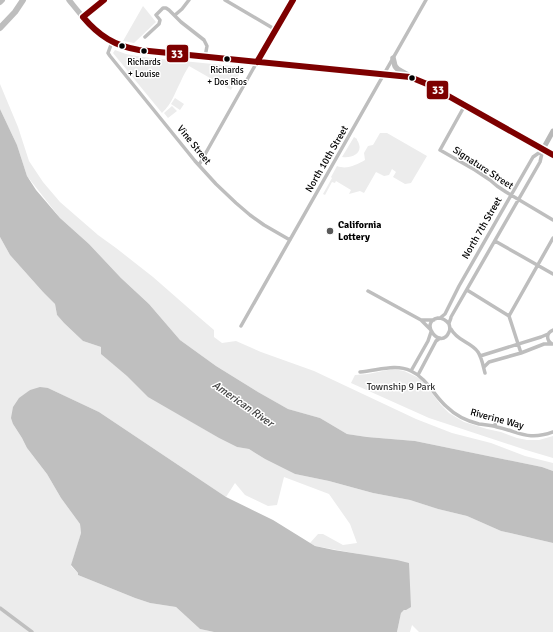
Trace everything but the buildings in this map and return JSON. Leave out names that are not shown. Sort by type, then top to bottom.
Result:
[{"type":"highway","points":[[0,28],[16,12],[23,0]]},
{"type":"main road","points":[[68,0],[95,31],[112,42],[127,48],[410,77],[427,84],[553,155]]},
{"type":"main road","points":[[393,58],[395,66],[410,77]]},
{"type":"main road","name":"North 7th Street","points":[[543,149],[553,131]]},
{"type":"street","points":[[83,17],[104,0]]},
{"type":"street","points":[[174,15],[182,9],[189,0]]},
{"type":"street","points":[[225,0],[276,30]]},
{"type":"street","points":[[199,165],[256,62],[293,0]]},
{"type":"street","name":"North 10th Street","points":[[240,326],[426,0]]},
{"type":"street","points":[[145,37],[159,24],[160,20],[156,15],[163,8],[166,8],[180,22],[204,40],[207,46],[205,57]]},
{"type":"street","name":"Vine Street","points":[[112,42],[108,53],[110,56],[199,165],[245,211],[258,221],[290,240]]},
{"type":"street","name":"Signature Street","points":[[465,105],[440,150],[480,173],[511,196],[553,220]]},
{"type":"street","name":"North 7th Street","points":[[440,318],[445,314],[459,286],[533,157],[543,149]]},
{"type":"street","name":"North 7th Street","points":[[449,324],[540,162],[543,149]]},
{"type":"street","points":[[509,316],[553,238]]},
{"type":"street","points":[[495,241],[553,274]]},
{"type":"street","points":[[467,290],[509,316],[521,353]]},
{"type":"street","points":[[368,291],[421,320],[435,336],[458,339],[472,346],[480,356],[486,373]]},
{"type":"street","points":[[421,320],[435,320],[440,318],[447,321],[452,332],[458,339]]},
{"type":"street","points":[[411,371],[428,341],[431,324],[435,320]]},
{"type":"street","points":[[418,375],[436,341],[449,333],[450,328]]},
{"type":"street","points":[[480,356],[541,338],[553,330]]},
{"type":"street","points":[[548,334],[548,341],[552,344]]},
{"type":"street","points":[[484,366],[489,362],[521,353],[544,344],[552,344]]},
{"type":"street","name":"Riverine Way","points":[[360,372],[392,367],[411,371],[427,383],[444,405],[465,419],[525,435],[539,435],[553,432]]},
{"type":"street","points":[[495,426],[496,418]]},
{"type":"green space","points":[[143,6],[156,22],[134,43],[123,41]]},
{"type":"green space","points":[[115,50],[142,57],[243,67],[231,90],[189,66],[171,101],[162,113],[113,53]]},
{"type":"green space","points":[[0,84],[18,127],[29,161],[43,182],[60,202],[98,235],[153,277],[214,330],[214,337],[222,343],[236,341],[261,352],[314,371],[416,419],[452,433],[491,443],[525,456],[553,463],[553,471],[542,467],[415,441],[347,434],[320,418],[288,409],[216,366],[180,340],[149,304],[121,278],[89,244],[60,218],[27,176],[17,145],[0,109]]},
{"type":"green space","points":[[175,98],[184,104],[180,110],[171,104]]},
{"type":"green space","points":[[172,106],[177,111],[168,118],[164,113]]},
{"type":"green space","points":[[380,133],[387,133],[427,156],[411,183],[405,184],[393,177],[396,172],[392,169],[389,175],[384,176],[376,172],[364,193],[360,191],[349,194],[351,190],[336,181],[335,183],[332,182],[325,195],[323,194],[337,166],[348,167],[365,160],[364,153],[368,146],[373,145]]},
{"type":"green space","points":[[354,137],[357,139],[359,144],[359,151],[354,156],[342,157]]},
{"type":"green space","points":[[0,237],[10,255],[55,304],[57,315],[83,341],[101,347],[112,363],[170,409],[219,438],[237,447],[249,449],[295,474],[329,481],[373,493],[410,500],[467,516],[501,531],[553,543],[553,632],[419,632],[412,625],[410,632],[397,632],[401,613],[404,610],[359,554],[315,546],[310,543],[318,534],[323,534],[343,545],[357,543],[350,524],[329,494],[284,477],[277,505],[268,506],[245,495],[235,483],[226,497],[99,412],[48,388],[30,390],[27,393],[13,424],[27,448],[47,474],[61,498],[80,524],[81,533],[71,566],[78,573],[78,575],[135,598],[150,603],[176,607],[200,629],[214,632],[0,632]]},
{"type":"green space","name":"Township 9 Park","points":[[393,369],[404,371],[421,379],[449,413],[464,422],[527,440],[539,440],[553,436],[553,458],[429,418],[351,383],[355,375]]},
{"type":"water","name":"American River","points":[[0,109],[17,145],[27,176],[36,190],[60,218],[89,244],[121,278],[149,304],[180,340],[216,366],[288,409],[320,418],[347,434],[415,441],[542,467],[553,471],[553,543],[501,531],[467,516],[410,500],[373,493],[329,481],[295,474],[249,449],[237,447],[219,438],[148,397],[127,376],[101,354],[101,347],[83,341],[64,323],[57,315],[55,304],[10,255],[0,237]]},
{"type":"water","points":[[40,387],[48,388],[99,412],[226,497],[273,520],[315,546],[409,563],[411,607],[401,613],[397,632],[214,632],[200,629],[176,607],[150,603],[78,575],[71,565],[81,533],[80,524],[61,498],[47,474],[27,448],[11,418],[13,407],[19,398],[30,390]]},
{"type":"waterway","points":[[0,608],[32,632]]},
{"type":"transit line","name":"33","points":[[104,0],[83,17],[101,35],[122,46],[139,50],[410,77],[427,84],[553,155]]},
{"type":"transit line","name":"33","points":[[257,62],[293,0]]},
{"type":"place","name":"Richards + Louise","points":[[144,51]]},
{"type":"place","name":"Richards + Dos Rios","points":[[227,59]]},
{"type":"place","name":"California Lottery","points":[[330,231]]}]
